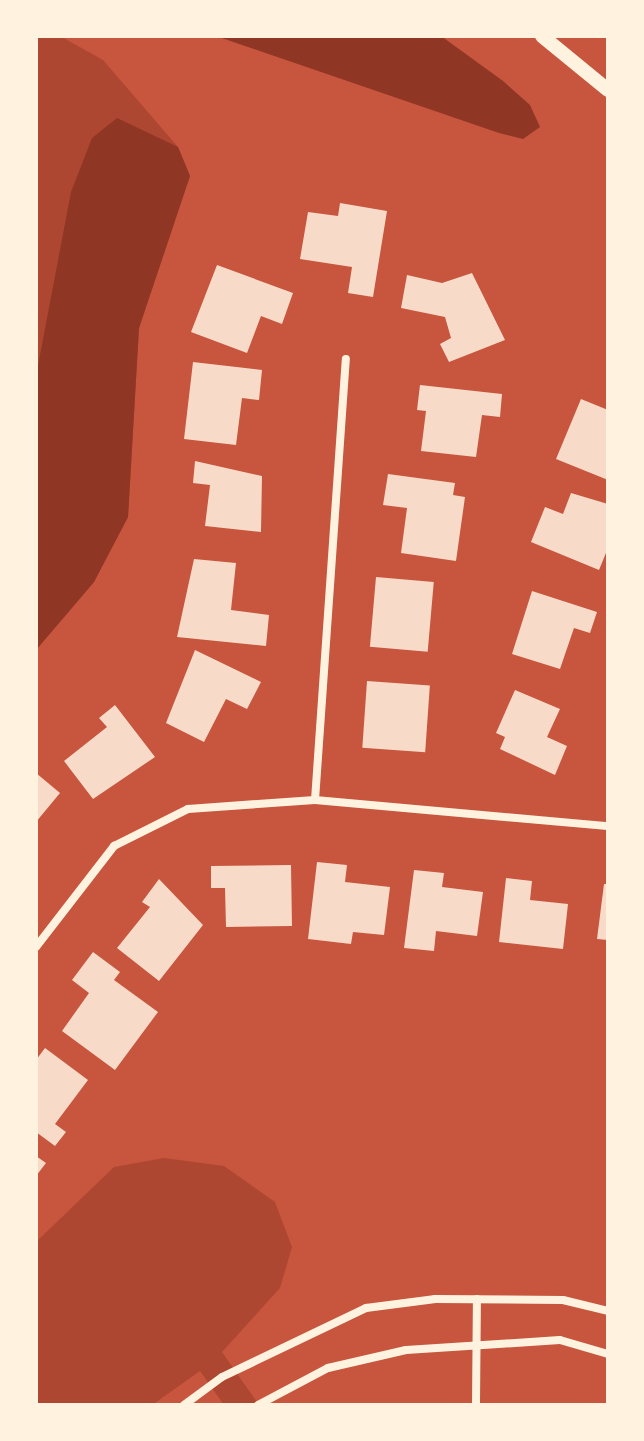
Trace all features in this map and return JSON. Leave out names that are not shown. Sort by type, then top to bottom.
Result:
[{"type":"street","points":[[542,36],[608,90]]},
{"type":"street","points":[[315,800],[346,359]]},
{"type":"street","points":[[36,947],[114,846],[188,809],[315,800],[608,826]]},
{"type":"street","points":[[184,1405],[222,1377],[366,1308],[477,1299],[563,1300],[608,1311]]},
{"type":"street","points":[[476,1405],[477,1299]]},
{"type":"street","points":[[258,1405],[328,1368],[477,1343],[560,1340],[608,1354]]},
{"type":"shaded area","points":[[36,36],[60,36],[103,60],[178,147],[190,176],[139,328],[128,517],[94,582],[36,650]]},
{"type":"shaded area","points":[[216,36],[441,36],[503,81],[530,105],[540,127],[523,139],[499,133]]},
{"type":"shaded area","points":[[117,118],[178,147],[190,176],[139,328],[128,517],[94,582],[36,650],[36,376],[71,192],[92,138]]},
{"type":"shaded area","points":[[164,1158],[224,1166],[275,1202],[292,1247],[280,1288],[222,1352],[259,1405],[224,1405],[200,1371],[152,1405],[36,1405],[36,1242],[114,1167]]},
{"type":"building","points":[[340,203],[387,211],[373,297],[348,293],[352,267],[300,259],[308,212],[338,216]]},
{"type":"building","points":[[217,265],[293,293],[282,324],[261,316],[247,353],[191,332]]},
{"type":"building","points":[[472,273],[505,340],[449,362],[440,344],[451,338],[445,317],[401,308],[407,275],[442,283]]},
{"type":"building","points":[[193,362],[262,370],[259,400],[242,398],[236,445],[184,439]]},
{"type":"building","points":[[420,385],[502,394],[500,417],[482,415],[476,457],[421,451],[426,411],[417,410]]},
{"type":"building","points":[[581,399],[608,410],[608,480],[556,459]]},
{"type":"building","points":[[195,461],[262,476],[261,532],[205,526],[210,485],[193,483]]},
{"type":"building","points":[[388,474],[455,483],[453,495],[465,497],[456,561],[401,553],[407,508],[383,505]]},
{"type":"building","points":[[571,493],[608,504],[608,548],[599,570],[531,542],[545,507],[563,514]]},
{"type":"building","points":[[194,559],[236,563],[231,610],[269,615],[266,646],[177,637]]},
{"type":"building","points":[[376,577],[434,582],[428,652],[370,647]]},
{"type":"building","points":[[532,591],[597,612],[590,633],[574,628],[560,669],[512,654]]},
{"type":"building","points":[[195,650],[261,682],[247,709],[226,699],[204,742],[166,723]]},
{"type":"building","points":[[367,681],[430,685],[425,752],[362,748]]},
{"type":"building","points":[[515,690],[560,709],[547,737],[567,746],[555,775],[500,749],[505,737],[496,733]]},
{"type":"building","points":[[115,705],[155,757],[93,799],[64,761],[107,727],[99,718]]},
{"type":"building","points":[[36,773],[60,793],[36,822]]},
{"type":"building","points":[[317,862],[347,865],[345,882],[390,887],[384,935],[353,932],[351,944],[308,939]]},
{"type":"building","points":[[291,865],[292,926],[226,927],[225,888],[211,888],[211,866]]},
{"type":"building","points":[[414,870],[444,873],[442,887],[483,892],[477,936],[436,931],[434,951],[404,948]]},
{"type":"building","points":[[506,878],[532,881],[530,900],[568,904],[563,949],[499,942]]},
{"type":"building","points":[[159,879],[203,925],[159,981],[117,948],[150,907],[142,902]]},
{"type":"building","points":[[604,884],[608,884],[608,940],[597,939]]},
{"type":"building","points":[[93,952],[120,972],[114,980],[158,1012],[115,1070],[62,1031],[89,993],[72,980]]},
{"type":"building","points":[[45,1048],[88,1080],[55,1124],[66,1132],[55,1146],[36,1132],[36,1060]]},
{"type":"building","points":[[36,1156],[46,1163],[36,1176]]}]
